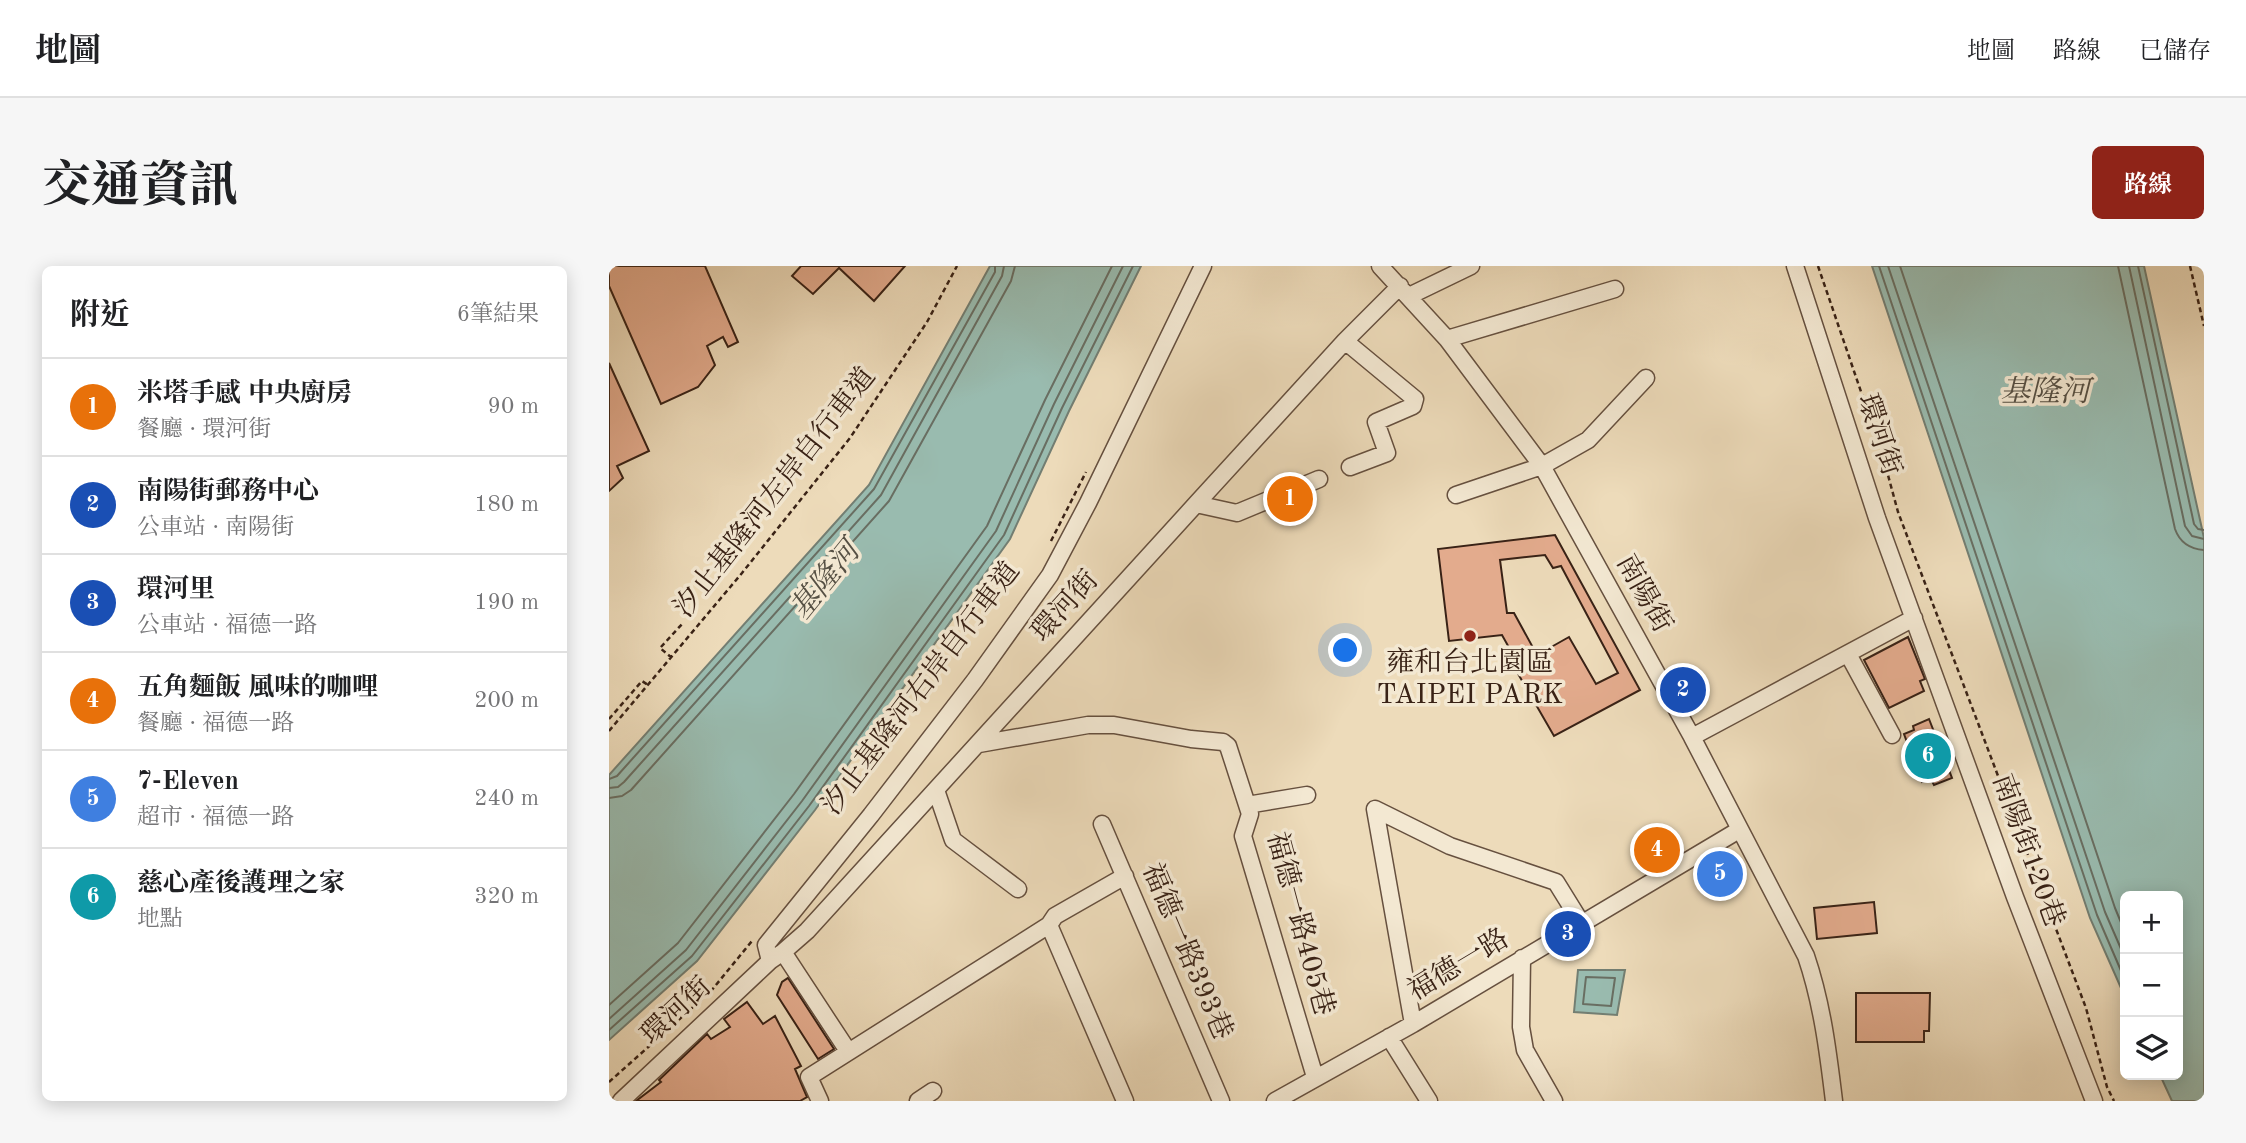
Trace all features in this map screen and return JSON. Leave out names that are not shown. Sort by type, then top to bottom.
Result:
[{"type":"street","name":"環河街","points":[[777,957],[766,946],[975,680],[1050,575],[1088,503],[1203,266]]},
{"type":"street","name":"南陽街","points":[[1380,266],[1447,339],[1542,466],[1692,737],[1806,956],[1825,1024],[1834,1101]]},
{"type":"street","name":"環河街","points":[[621,1101],[807,931],[1345,341],[1405,291],[1471,266]]},
{"type":"street","name":"環河街","points":[[1795,266],[1877,518],[1914,618]]},
{"type":"street","points":[[1447,339],[1615,289]]},
{"type":"street","points":[[1345,341],[1415,400],[1413,406],[1376,422],[1387,453],[1350,467]]},
{"type":"street","points":[[1455,495],[1542,466],[1588,440],[1646,378]]},
{"type":"street","points":[[1196,504],[1237,513],[1319,479]]},
{"type":"street","points":[[1692,737],[1914,618]]},
{"type":"street","name":"南陽街120巷","points":[[1914,618],[2015,897],[2094,1101]]},
{"type":"street","points":[[1848,654],[1892,735]]},
{"type":"street","name":"福德一路405巷","points":[[979,744],[1087,724],[1114,725],[1223,742],[1228,746],[1250,814],[1243,836],[1315,1077]]},
{"type":"street","points":[[936,790],[953,840],[1018,890]]},
{"type":"street","points":[[1247,805],[1307,795]]},
{"type":"street","points":[[1413,1024],[1375,809],[1450,846],[1556,882],[1582,924]]},
{"type":"street","name":"福德一路393巷","points":[[1102,824],[1221,1101]]},
{"type":"street","name":"福德一路","points":[[1275,1101],[1413,1024],[1739,830]]},
{"type":"street","points":[[818,1101],[809,1077],[1049,925],[1055,916],[1125,876]]},
{"type":"street","points":[[1049,925],[1125,1101]]},
{"type":"street","points":[[777,957],[848,1051]]},
{"type":"street","points":[[1522,958],[1521,1027],[1525,1050],[1554,1101]]},
{"type":"street","points":[[1389,1037],[1429,1101]]},
{"type":"street","points":[[918,1101],[933,1091]]},
{"type":"path","name":"汐止基隆河左岸自行車道","points":[[609,731],[851,438],[927,322],[957,266]]},
{"type":"path","points":[[1818,266],[1882,453],[1898,512],[2086,1008],[2107,1087],[2114,1101]]},
{"type":"path","points":[[2190,266],[2204,326]]},
{"type":"path","name":"汐止基隆河右岸自行車道","points":[[1050,542],[1091,462]]},
{"type":"path","points":[[672,658],[660,648],[683,623]]},
{"type":"path","points":[[609,719],[642,681],[648,685]]},
{"type":"path","points":[[609,1082],[711,991],[758,933]]},
{"type":"water","name":"基隆河","points":[[990,266],[1141,266],[1069,411],[1010,539],[815,810],[697,961],[609,1040],[609,775],[869,485]]},
{"type":"water","name":"基隆河","points":[[1872,266],[2144,266],[2204,538],[2204,1101],[2172,1101],[2162,1080],[2183,1080],[2183,891],[2120,891],[2120,986],[2090,918]]},
{"type":"water","points":[[1578,970],[1625,970],[1617,1015],[1574,1012]]},
{"type":"building","points":[[609,266],[705,266],[738,342],[728,347],[723,337],[707,346],[715,365],[698,387],[661,404],[609,286]]},
{"type":"building","points":[[801,266],[905,266],[874,301],[839,268],[813,294],[792,276]]},
{"type":"building","points":[[609,363],[649,451],[617,466],[623,478],[609,491]]},
{"type":"building","name":"雍和台北園區 TAIPEI PARK","points":[[1555,535],[1640,690],[1554,736],[1517,672],[1521,669],[1502,635],[1449,641],[1438,549]],"holes":[[[1545,555],[1553,568],[1561,566],[1618,673],[1596,684],[1569,637],[1537,655],[1514,613],[1507,613],[1500,560]]]},
{"type":"building","points":[[1908,637],[1925,679],[1920,681],[1924,691],[1889,708],[1864,660]]},
{"type":"building","points":[[1929,719],[1952,778],[1934,785],[1931,779],[1922,782],[1904,734],[1914,730],[1913,726]]},
{"type":"building","points":[[1874,902],[1877,933],[1817,939],[1814,908]]},
{"type":"building","points":[[788,978],[834,1049],[818,1059],[777,995],[782,982]]},
{"type":"building","points":[[1856,993],[1930,993],[1929,1031],[1924,1031],[1924,1042],[1856,1042]]},
{"type":"building","points":[[747,1002],[763,1024],[775,1016],[801,1066],[795,1069],[807,1097],[800,1101],[636,1101],[661,1082],[659,1080],[707,1034],[711,1039],[730,1027],[724,1019]]},
{"type":"place","name":"米塔手感 中央廚房","points":[[1290,499]]},
{"type":"place","name":"雍和台北園區 TAIPEI PARK","points":[[1470,636]]},
{"type":"place","name":"南陽街郵務中心","points":[[1683,690]]},
{"type":"place","name":"慈心產後護理之家","points":[[1928,756]]},
{"type":"place","name":"五角麵飯 風味的咖哩","points":[[1657,850]]},
{"type":"place","name":"7-Eleven","points":[[1720,874]]},
{"type":"place","name":"環河里","points":[[1568,934]]}]
